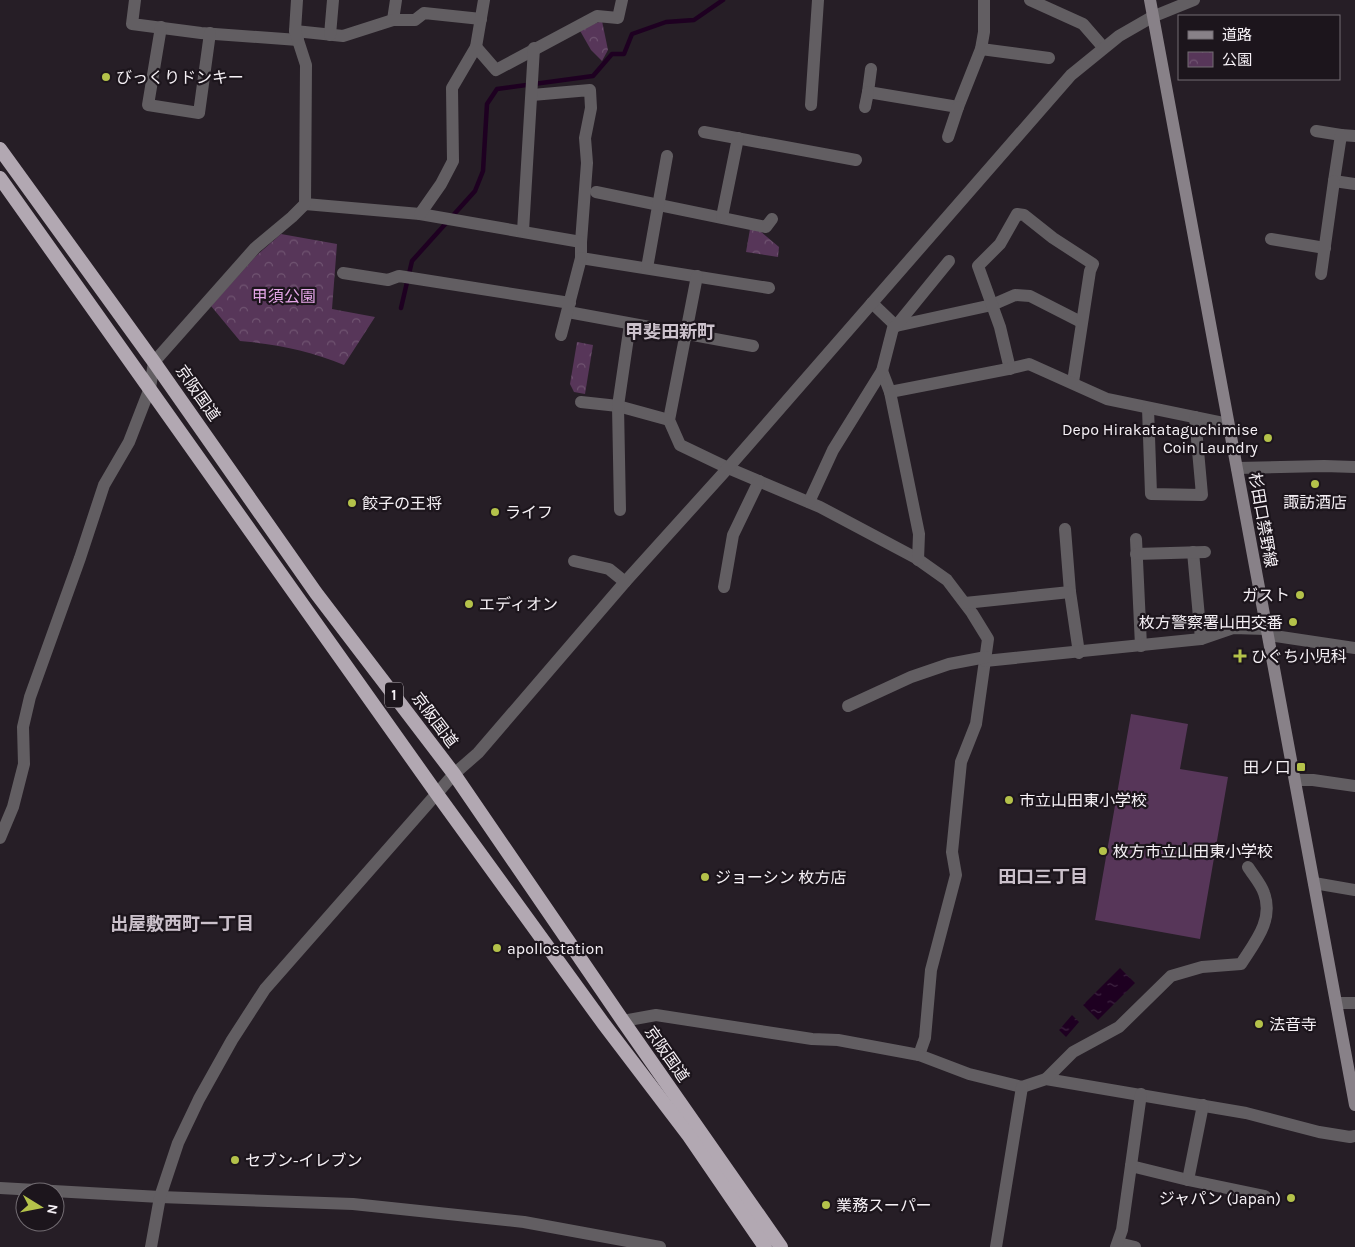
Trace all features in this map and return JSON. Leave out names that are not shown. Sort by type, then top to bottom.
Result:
[{"type":"highway","name":"京阪国道","points":[[0,149],[154,362],[316,593],[454,774],[781,1247]]},
{"type":"highway","name":"京阪国道","points":[[0,178],[437,794],[689,1136],[765,1247]]},
{"type":"main road","name":"杉田口禁野線","points":[[1150,0],[1355,1105]]},
{"type":"street","points":[[135,0],[132,24],[210,34],[342,36],[393,20],[415,20],[424,13],[481,18]]},
{"type":"street","points":[[0,838],[13,807],[24,764],[23,727],[30,697],[104,485],[128,442],[150,388],[154,362],[255,248],[305,204],[306,65],[296,36],[297,0]]},
{"type":"street","points":[[330,35],[333,0]]},
{"type":"street","points":[[393,20],[396,0]]},
{"type":"street","points":[[420,214],[441,184],[453,161],[452,88],[476,47],[484,0]]},
{"type":"street","points":[[476,47],[496,70],[597,16],[618,18],[622,0]]},
{"type":"street","points":[[811,105],[818,0]]},
{"type":"street","points":[[948,137],[981,49],[984,32],[984,0]]},
{"type":"street","points":[[1030,0],[1083,24],[1103,47]]},
{"type":"street","points":[[151,1247],[160,1197],[178,1143],[199,1099],[232,1040],[266,989],[319,926],[454,774],[478,753],[625,582],[728,468],[1071,75],[1103,47],[1119,36],[1152,17],[1194,0]]},
{"type":"street","points":[[161,27],[148,105],[199,114],[210,34]]},
{"type":"street","points":[[523,231],[534,48]]},
{"type":"street","points":[[981,49],[1049,58]]},
{"type":"street","points":[[865,107],[871,69]]},
{"type":"street","points":[[533,87],[590,90],[591,108],[585,138],[587,163],[581,258],[561,335]]},
{"type":"street","points":[[868,92],[958,107]]},
{"type":"street","points":[[1316,131],[1355,136]]},
{"type":"street","points":[[704,132],[856,160]]},
{"type":"street","points":[[1321,274],[1341,135]]},
{"type":"street","points":[[722,217],[738,138]]},
{"type":"street","points":[[647,268],[667,156]]},
{"type":"street","points":[[1334,181],[1355,184]]},
{"type":"street","points":[[596,192],[766,227],[772,219]]},
{"type":"street","points":[[305,204],[420,214],[581,242]]},
{"type":"street","points":[[1010,369],[1000,327],[978,266],[1000,244],[1017,214],[1024,215],[1053,238],[1093,264],[1090,271],[1073,382]]},
{"type":"street","points":[[1271,239],[1325,248]]},
{"type":"street","points":[[581,258],[769,288]]},
{"type":"street","points":[[809,502],[833,450],[882,371],[893,328],[949,261]]},
{"type":"street","points":[[343,273],[388,280],[399,276],[416,278],[569,307],[630,324],[753,346]]},
{"type":"street","points":[[697,276],[669,420],[680,445],[728,468],[809,502],[918,560],[947,580],[988,639],[976,724],[961,762],[952,852],[956,875],[931,970],[925,1038],[919,1055]]},
{"type":"street","points":[[896,326],[992,305],[1015,295],[1030,296],[1082,322]]},
{"type":"street","points":[[872,303],[896,326]]},
{"type":"street","points":[[620,510],[618,406],[630,324]]},
{"type":"street","points":[[890,392],[1029,364],[1073,382],[1107,399],[1228,424]]},
{"type":"street","points":[[882,371],[890,392],[919,534],[918,560]]},
{"type":"street","points":[[581,402],[618,406],[669,420]]},
{"type":"street","points":[[1148,408],[1151,494],[1202,495],[1195,417]]},
{"type":"street","points":[[1237,468],[1355,467]]},
{"type":"street","points":[[724,587],[733,535],[759,481]]},
{"type":"street","points":[[1065,529],[1070,592],[1080,653]]},
{"type":"street","points":[[1136,539],[1141,646]]},
{"type":"street","points":[[1136,554],[1199,552],[1201,639]]},
{"type":"street","points":[[574,561],[610,569],[625,582]]},
{"type":"street","points":[[964,603],[1070,592]]},
{"type":"street","points":[[848,706],[911,677],[949,664],[985,659],[1080,653],[1201,639],[1233,628],[1267,632],[1355,648]]},
{"type":"street","points":[[1295,780],[1313,780],[1355,786]]},
{"type":"street","points":[[1046,1080],[1074,1052],[1119,1027],[1171,976],[1202,967],[1241,964],[1265,926],[1268,909],[1264,892],[1248,866]]},
{"type":"street","points":[[1314,883],[1355,890]]},
{"type":"street","points":[[1337,1003],[1355,1002]]},
{"type":"street","points":[[623,1021],[656,1015],[812,1039],[838,1040],[919,1055],[969,1074],[1022,1087],[1046,1080],[1203,1105],[1246,1113],[1319,1132],[1350,1137],[1355,1136]]},
{"type":"street","points":[[996,1247],[1022,1087]]},
{"type":"street","points":[[1135,1247],[1117,1245],[1122,1230],[1141,1094]]},
{"type":"street","points":[[1188,1180],[1203,1105]]},
{"type":"street","points":[[1131,1166],[1265,1196]]},
{"type":"street","points":[[0,1188],[160,1197],[353,1204],[524,1222],[660,1247]]},
{"type":"green space","points":[[602,21],[608,50],[602,61],[591,50],[579,29]]},
{"type":"green space","points":[[750,229],[760,231],[779,247],[778,257],[746,252]]},
{"type":"green space","name":"甲須公園","points":[[281,234],[337,244],[332,309],[375,317],[344,365],[293,349],[240,341],[211,306],[257,255]]},
{"type":"green space","points":[[577,342],[593,345],[585,394],[574,392],[570,384]]},
{"type":"green space","points":[[1131,714],[1188,724],[1180,769],[1228,777],[1200,939],[1095,920]]},
{"type":"water","points":[[1120,968],[1135,983],[1098,1020],[1083,1005]]},
{"type":"water","points":[[1072,1015],[1079,1022],[1066,1037],[1059,1030]]},
{"type":"waterway","points":[[401,308],[412,261],[475,191],[483,171],[487,104],[497,89],[593,76],[612,54],[624,54],[632,34],[666,22],[694,20],[723,0]]},
{"type":"place","name":"びっくりドンキー","points":[[106,77]]},
{"type":"place","name":"Depo Hirakatataguchimise Coin Laundry","points":[[1268,438]]},
{"type":"place","name":"諏訪酒店","points":[[1315,484]]},
{"type":"place","name":"餃子の王将","points":[[352,503]]},
{"type":"place","name":"ライフ","points":[[495,512]]},
{"type":"place","name":"ガスト","points":[[1300,595]]},
{"type":"place","name":"エディオン","points":[[469,604]]},
{"type":"place","name":"枚方警察署山田交番","points":[[1293,622]]},
{"type":"place","name":"ひぐち小児科","points":[[1240,656]]},
{"type":"place","name":"田ノ口","points":[[1301,767]]},
{"type":"place","name":"市立山田東小学校","points":[[1009,800]]},
{"type":"place","name":"枚方市立山田東小学校","points":[[1103,851]]},
{"type":"place","name":"ジョーシン 枚方店","points":[[705,877]]},
{"type":"place","name":"apollostation","points":[[497,948]]},
{"type":"place","name":"法音寺","points":[[1259,1024]]},
{"type":"place","name":"セブン-イレブン","points":[[235,1160]]},
{"type":"place","name":"ジャパン (Japan)","points":[[1291,1198]]},
{"type":"place","name":"業務スーパー","points":[[826,1205]]},
{"type":"district","name":"甲斐田新町","points":[[670,332]]},
{"type":"district","name":"田口三丁目","points":[[1043,877]]},
{"type":"district","name":"出屋敷西町一丁目","points":[[182,924]]}]
